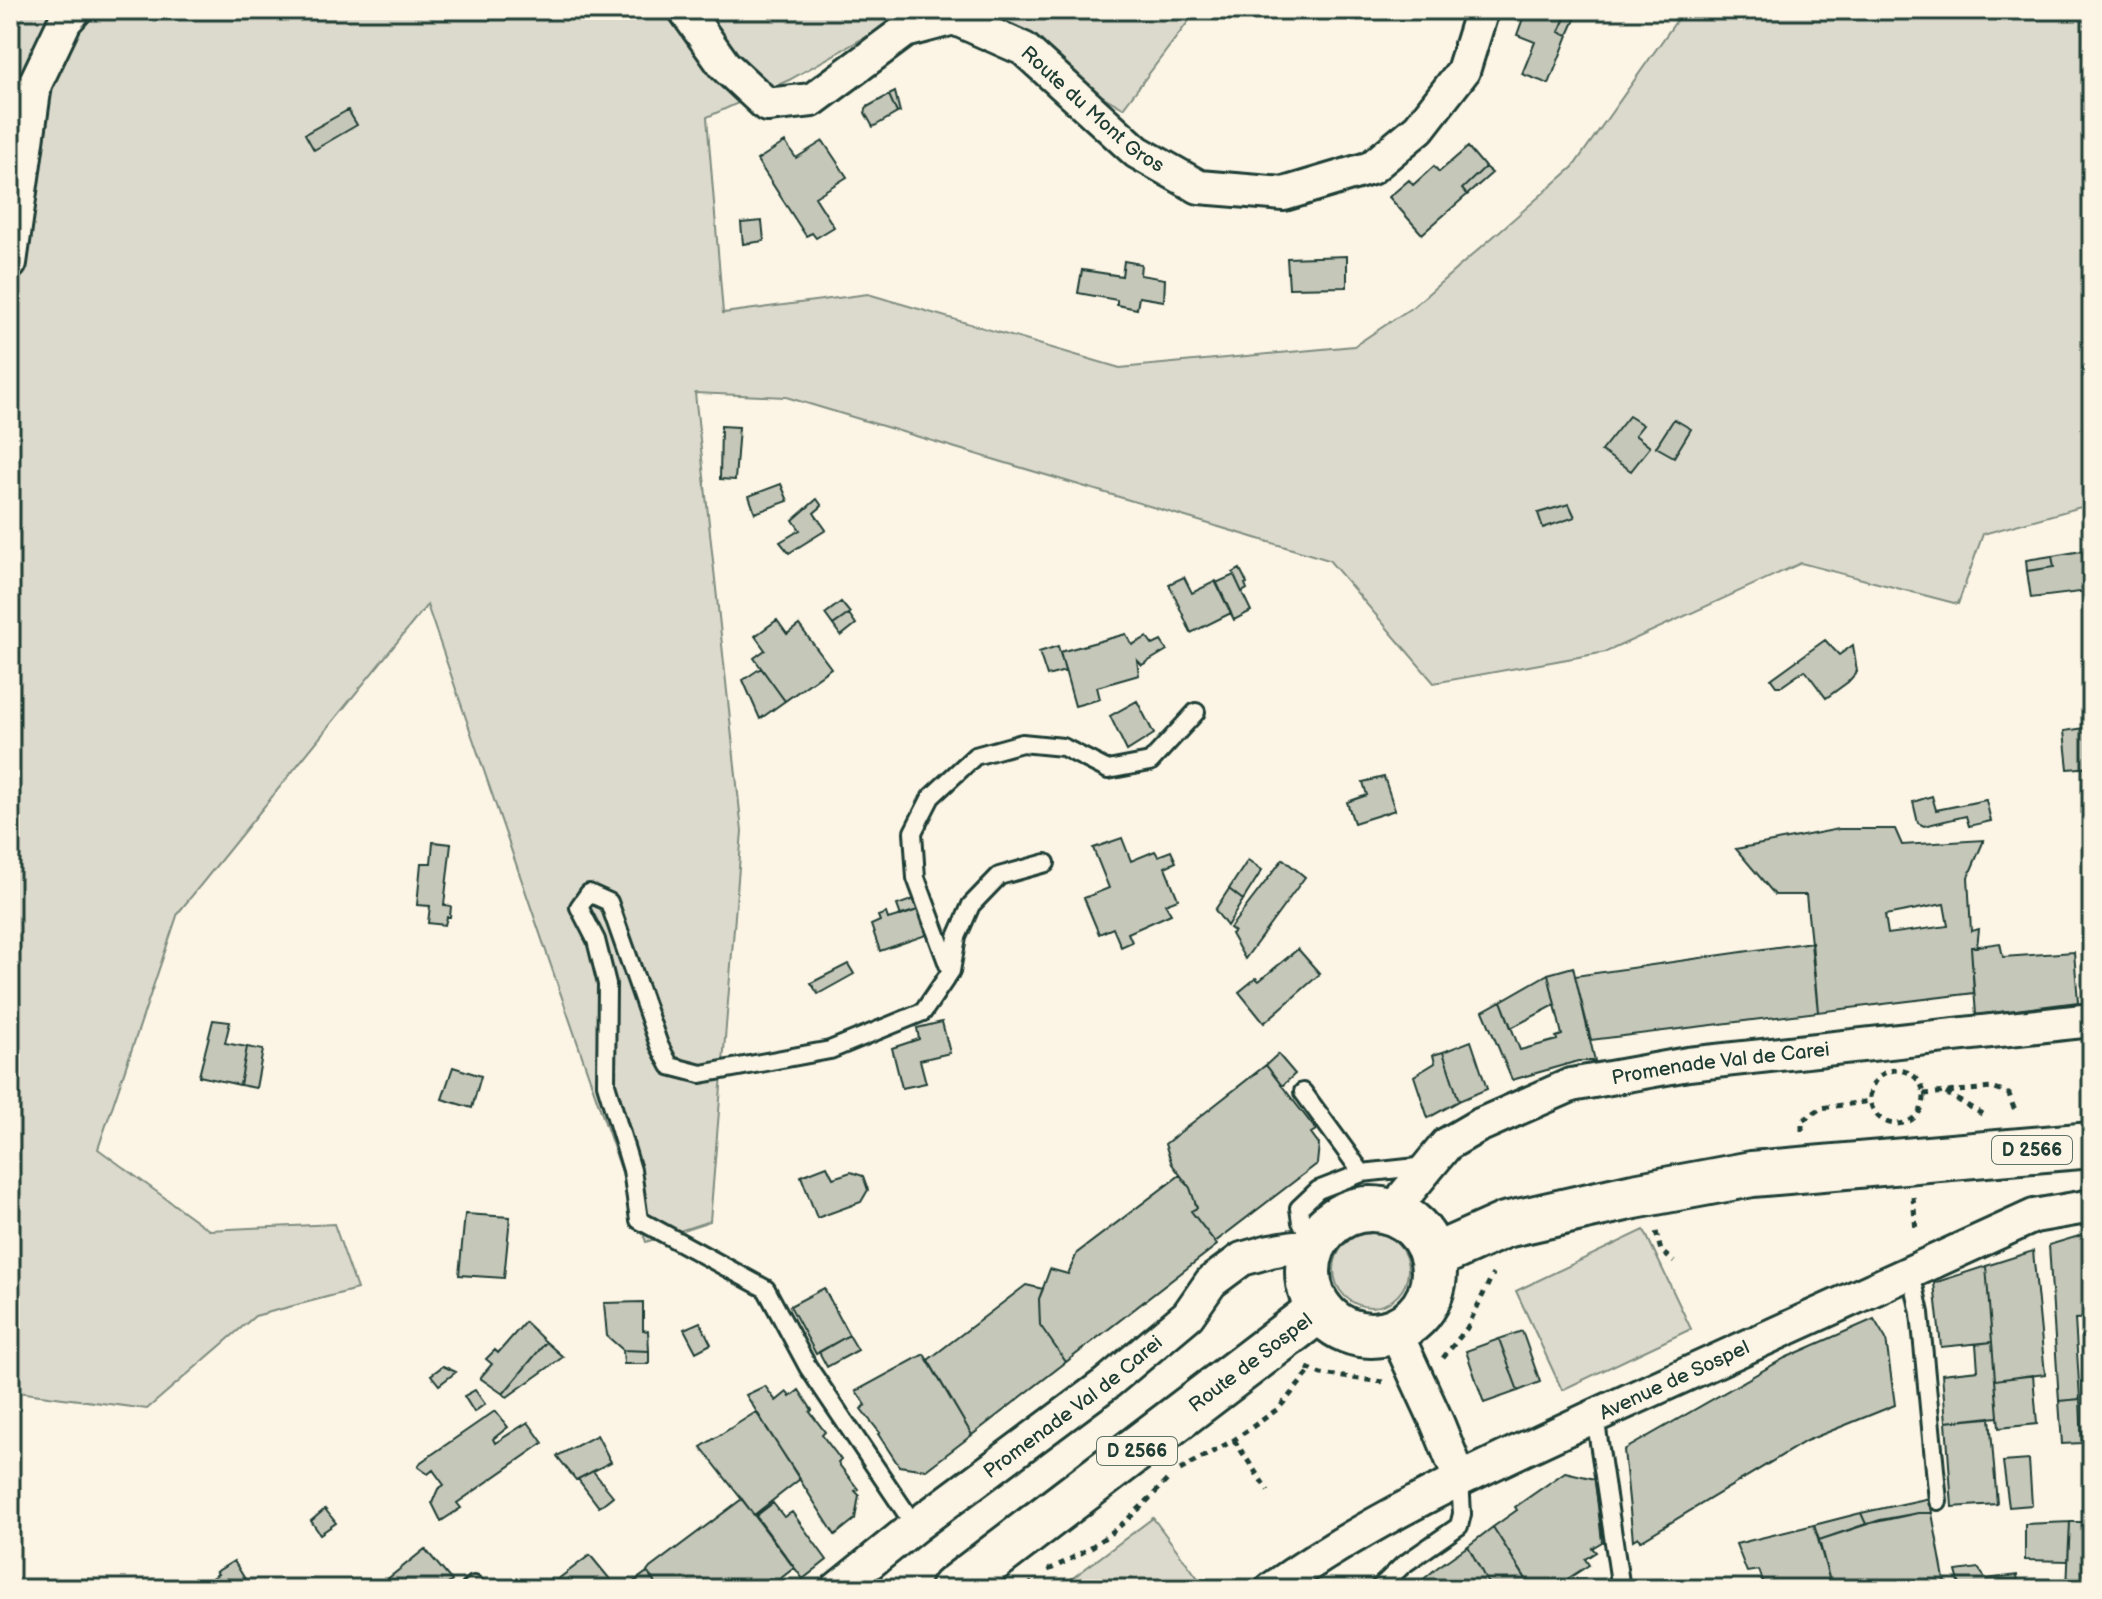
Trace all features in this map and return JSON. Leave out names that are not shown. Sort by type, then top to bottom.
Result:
[{"type":"main road","name":"D 2566","points":[[1433,1257],[1505,1225],[1752,1174],[2092,1145]]},
{"type":"main road","points":[[1375,1208],[1394,1213],[1425,1238],[1433,1257],[1431,1292],[1423,1308],[1411,1322],[1379,1335],[1362,1335],[1332,1322],[1320,1309],[1309,1282],[1308,1265],[1322,1232],[1337,1218],[1355,1210],[1375,1208]]},
{"type":"main road","name":"Route de Sospel","points":[[953,1589],[1320,1309]]},
{"type":"street","points":[[10,263],[35,84],[65,21],[75,10]]},
{"type":"street","name":"Route du Mont Gros","points":[[685,10],[724,65],[767,105],[812,100],[905,31],[954,18],[1024,49],[1137,152],[1199,187],[1284,194],[1371,168],[1419,128],[1463,71],[1482,10]]},
{"type":"street","name":"Promenade Val de Carei","points":[[1394,1213],[1447,1144],[1478,1126],[1571,1085],[1688,1064],[2092,1020]]},
{"type":"street","name":"Avenue de Sospel","points":[[1272,1589],[1320,1555],[1388,1515],[1460,1479],[2034,1216],[2092,1206]]},
{"type":"street","name":"Promenade Val de Carei","points":[[837,1589],[915,1526],[1107,1383],[1188,1315],[1211,1282],[1242,1259],[1270,1251],[1314,1245]]},
{"type":"street","points":[[1395,1331],[1460,1479]]},
{"type":"lane","points":[[951,971],[916,878],[913,832],[931,797],[975,756],[1022,743],[1063,747],[1108,770],[1150,762],[1196,712]]},
{"type":"lane","points":[[915,1526],[808,1367],[766,1289],[639,1220],[632,1170],[606,1084],[607,984],[596,940],[579,907],[589,893],[609,902],[664,1056],[670,1066],[701,1074],[830,1050],[923,1012],[951,971],[957,937],[971,905],[999,876],[1046,863]]},
{"type":"lane","points":[[1303,1092],[1362,1173]]},
{"type":"lane","points":[[1314,1245],[1301,1222],[1299,1208],[1318,1190],[1362,1173],[1428,1165]]},
{"type":"lane","points":[[1907,1273],[1920,1313],[1938,1501]]},
{"type":"lane","points":[[1595,1416],[1621,1589]]},
{"type":"lane","points":[[1378,1589],[1403,1565],[1459,1526],[1462,1514],[1460,1479]]},
{"type":"lane","points":[[470,1589],[474,1585],[477,1589]]},
{"type":"path","points":[[1894,1070],[1910,1073],[1917,1079],[1924,1094],[1924,1103],[1914,1119],[1896,1124],[1879,1117],[1871,1101],[1871,1092],[1879,1077],[1894,1070]]},
{"type":"path","points":[[1924,1094],[1992,1088],[2009,1094],[2013,1106],[2022,1116]]},
{"type":"path","points":[[1945,1092],[1991,1120]]},
{"type":"path","points":[[1802,1140],[1802,1121],[1821,1108],[1871,1101]]},
{"type":"path","points":[[1655,1230],[1661,1251],[1674,1262]]},
{"type":"path","points":[[1018,1589],[1046,1571],[1084,1554],[1136,1514],[1173,1473],[1234,1440],[1279,1408],[1311,1370]]},
{"type":"path","points":[[1234,1440],[1268,1491]]},
{"type":"path","points":[[1029,1582],[1034,1589]]},
{"type":"shaded area","points":[[10,10],[913,10],[789,80],[707,117],[723,313],[868,294],[1120,368],[1354,346],[1414,306],[1573,167],[1684,10],[2092,10],[2092,504],[1983,534],[1958,604],[1801,563],[1606,652],[1434,683],[1329,560],[786,397],[695,393],[742,831],[710,1221],[646,1242],[427,605],[178,913],[98,1149],[209,1230],[334,1224],[357,1289],[255,1316],[147,1409],[10,1391]]},
{"type":"shaded area","points":[[952,10],[1197,10],[1123,108]]},
{"type":"shaded area","points":[[1644,1230],[1691,1329],[1562,1390],[1516,1291]]},
{"type":"shaded area","points":[[1364,1233],[1378,1233],[1392,1239],[1402,1249],[1408,1270],[1402,1291],[1392,1301],[1378,1307],[1364,1307],[1350,1301],[1340,1291],[1334,1277],[1334,1263],[1340,1249],[1350,1239]]},
{"type":"shaded area","points":[[1153,1518],[1206,1589],[1058,1589]]},
{"type":"building","points":[[1526,10],[1568,10],[1559,32],[1568,35],[1549,84],[1522,74],[1535,42],[1517,35]]},
{"type":"building","points":[[1567,13],[1576,17],[1568,35],[1559,32]]},
{"type":"building","points":[[895,92],[900,112],[897,113],[889,95]]},
{"type":"building","points":[[889,95],[897,113],[873,127],[865,113],[867,107]]},
{"type":"building","points":[[348,110],[357,125],[314,150],[305,134]]},
{"type":"building","points":[[823,141],[847,177],[815,197],[834,227],[816,238],[812,233],[806,236],[757,160],[785,142],[796,158]]},
{"type":"building","points":[[1468,147],[1485,167],[1462,189],[1467,195],[1422,234],[1389,197],[1409,180],[1413,185],[1434,166],[1439,172]]},
{"type":"building","points":[[1485,167],[1492,173],[1467,195],[1462,189]]},
{"type":"building","points":[[762,221],[764,241],[743,244],[741,223]]},
{"type":"building","points":[[1347,256],[1347,287],[1289,288],[1287,258]]},
{"type":"building","points":[[1124,261],[1141,264],[1140,275],[1165,279],[1164,301],[1139,297],[1137,309],[1117,305],[1117,300],[1078,293],[1082,270],[1122,276]]},
{"type":"building","points":[[1629,416],[1643,425],[1635,435],[1650,447],[1631,471],[1601,451]]},
{"type":"building","points":[[1674,419],[1691,429],[1674,457],[1656,447]]},
{"type":"building","points":[[721,426],[739,427],[735,480],[720,479]]},
{"type":"building","points":[[781,484],[788,501],[755,513],[749,496]]},
{"type":"building","points":[[817,499],[822,506],[814,513],[826,530],[789,553],[780,542],[800,530],[793,520]]},
{"type":"building","points":[[1569,504],[1575,517],[1543,528],[1538,513]]},
{"type":"building","points":[[2082,551],[2089,591],[2031,598],[2027,571],[2054,567],[2052,556]]},
{"type":"building","points":[[2052,556],[2054,567],[2027,571],[2026,560]]},
{"type":"building","points":[[1240,569],[1247,583],[1247,589],[1242,592],[1233,573]]},
{"type":"building","points":[[1234,575],[1251,611],[1234,620],[1216,583]]},
{"type":"building","points":[[1184,577],[1192,593],[1216,581],[1231,613],[1191,633],[1169,584]]},
{"type":"building","points":[[841,602],[850,613],[833,625],[825,614]]},
{"type":"building","points":[[849,614],[856,624],[841,636],[833,625]]},
{"type":"building","points":[[777,620],[787,634],[799,625],[831,668],[785,701],[754,658],[765,650],[755,636]]},
{"type":"building","points":[[1126,634],[1132,645],[1147,637],[1153,645],[1161,641],[1167,650],[1142,665],[1137,660],[1139,675],[1097,687],[1100,699],[1075,706],[1060,652]]},
{"type":"building","points":[[1825,640],[1839,655],[1853,645],[1857,672],[1848,682],[1826,698],[1805,670],[1782,686],[1776,686],[1771,679]]},
{"type":"building","points":[[1058,646],[1065,671],[1047,676],[1039,652]]},
{"type":"building","points":[[761,668],[785,701],[760,719],[743,680]]},
{"type":"building","points":[[1137,701],[1154,734],[1127,751],[1110,716]]},
{"type":"building","points":[[2092,727],[2092,767],[2068,769],[2064,731]]},
{"type":"building","points":[[1384,777],[1395,810],[1354,823],[1347,802],[1367,795],[1363,782]]},
{"type":"building","points":[[1932,796],[1936,810],[1986,800],[1991,821],[1969,826],[1966,816],[1924,826],[1918,823],[1913,802]]},
{"type":"building","points":[[1839,829],[1895,829],[1902,845],[1984,840],[1968,877],[1971,931],[1979,929],[1977,947],[1971,947],[1974,993],[1818,1012],[1806,895],[1775,895],[1736,849]],"holes":[[[1944,904],[1948,926],[1888,934],[1885,915]]]},
{"type":"building","points":[[1122,838],[1131,861],[1155,851],[1158,856],[1171,851],[1176,862],[1165,867],[1178,899],[1165,904],[1171,914],[1128,933],[1132,942],[1121,947],[1113,928],[1099,934],[1084,898],[1109,888],[1093,848]]},
{"type":"building","points":[[433,842],[451,844],[444,905],[451,906],[445,925],[428,923],[430,906],[417,905],[421,863],[431,863]]},
{"type":"building","points":[[1283,859],[1305,877],[1245,959],[1230,928]]},
{"type":"building","points":[[1248,860],[1262,870],[1243,900],[1229,889]]},
{"type":"building","points":[[1229,889],[1243,900],[1227,926],[1215,910]]},
{"type":"building","points":[[917,898],[921,909],[901,916],[897,905]]},
{"type":"building","points":[[921,909],[929,934],[880,951],[871,925],[880,921],[878,916],[886,913],[888,919]]},
{"type":"building","points":[[1812,942],[1818,1012],[1591,1040],[1575,976]]},
{"type":"building","points":[[2000,943],[2003,957],[2074,952],[2078,1002],[1976,1015],[1971,947]]},
{"type":"building","points":[[1298,949],[1320,974],[1264,1023],[1239,992],[1256,978],[1259,981]]},
{"type":"building","points":[[2092,955],[2092,1000],[2088,1000],[2084,956]]},
{"type":"building","points":[[848,964],[854,974],[818,994],[811,983]]},
{"type":"building","points":[[1573,967],[1595,1061],[1578,1061],[1512,1080],[1483,1011],[1501,1001],[1520,1050],[1557,1040],[1556,1037],[1562,1035],[1548,974]]},
{"type":"building","points":[[1548,974],[1555,1005],[1511,1028],[1501,1001]]},
{"type":"building","points":[[213,1020],[230,1022],[225,1043],[247,1047],[240,1085],[199,1076]]},
{"type":"building","points":[[942,1022],[950,1053],[920,1060],[926,1083],[902,1088],[892,1048],[919,1039],[917,1028]]},
{"type":"building","points":[[1471,1041],[1487,1089],[1459,1101],[1443,1052]]},
{"type":"building","points":[[247,1047],[263,1050],[256,1088],[240,1085]]},
{"type":"building","points":[[1443,1052],[1459,1101],[1428,1118],[1414,1076],[1435,1063],[1433,1055]]},
{"type":"building","points":[[1278,1054],[1295,1074],[1282,1086],[1266,1065]]},
{"type":"building","points":[[1266,1065],[1316,1130],[1311,1133],[1319,1144],[1317,1164],[1215,1242],[1191,1211],[1197,1208],[1190,1188],[1172,1164],[1165,1144]]},
{"type":"building","points":[[453,1067],[481,1076],[472,1108],[442,1099]]},
{"type":"building","points":[[827,1166],[833,1178],[851,1172],[863,1176],[868,1190],[861,1202],[817,1218],[801,1176]]},
{"type":"building","points":[[1180,1175],[1190,1188],[1197,1208],[1191,1211],[1217,1245],[1066,1362],[1040,1325],[1039,1299],[1050,1269],[1068,1274],[1077,1253]]},
{"type":"building","points":[[465,1214],[510,1217],[504,1278],[459,1275]]},
{"type":"building","points":[[2092,1232],[2092,1318],[2075,1319],[2080,1399],[2059,1401],[2049,1245]]},
{"type":"building","points":[[2033,1251],[2045,1374],[1995,1380],[1986,1266]]},
{"type":"building","points":[[1986,1266],[1992,1342],[1941,1347],[1934,1283]]},
{"type":"building","points":[[1026,1285],[1043,1289],[1039,1299],[1040,1325],[1066,1362],[972,1435],[928,1360]]},
{"type":"building","points":[[824,1288],[849,1335],[816,1354],[790,1306]]},
{"type":"building","points":[[643,1302],[643,1330],[648,1331],[649,1351],[623,1350],[607,1336],[604,1303]]},
{"type":"building","points":[[1874,1319],[1886,1339],[1895,1405],[1806,1441],[1640,1541],[1638,1537],[1633,1540],[1624,1450],[1785,1358]]},
{"type":"building","points":[[525,1322],[546,1342],[503,1394],[480,1378],[492,1364],[486,1359],[495,1350],[498,1353]]},
{"type":"building","points":[[700,1322],[711,1344],[696,1352],[684,1329]]},
{"type":"building","points":[[1522,1331],[1540,1382],[1518,1391],[1499,1339]]},
{"type":"building","points":[[849,1335],[858,1350],[827,1367],[819,1352]]},
{"type":"building","points":[[1499,1339],[1518,1391],[1484,1403],[1466,1351]]},
{"type":"building","points":[[546,1342],[563,1357],[507,1397],[503,1394]]},
{"type":"building","points":[[1992,1342],[1998,1417],[1946,1422],[1942,1374],[1978,1370],[1976,1344]]},
{"type":"building","points":[[623,1350],[649,1351],[649,1364],[624,1364]]},
{"type":"building","points":[[924,1354],[972,1435],[926,1470],[899,1466],[880,1433],[861,1409],[866,1405],[856,1391]]},
{"type":"building","points":[[443,1366],[456,1372],[439,1385],[431,1375]]},
{"type":"building","points":[[2033,1375],[2037,1424],[1999,1428],[1995,1380]]},
{"type":"building","points":[[765,1386],[776,1401],[787,1392],[790,1397],[799,1390],[825,1432],[822,1435],[841,1460],[838,1463],[858,1489],[855,1491],[859,1495],[855,1519],[835,1535],[746,1395]]},
{"type":"building","points":[[475,1390],[485,1404],[474,1412],[464,1396]]},
{"type":"building","points":[[2080,1399],[2082,1443],[2062,1444],[2059,1401]]},
{"type":"building","points":[[495,1411],[508,1427],[493,1439],[495,1443],[528,1422],[543,1443],[457,1503],[461,1508],[441,1521],[432,1503],[438,1489],[444,1485],[433,1470],[428,1474],[418,1467]]},
{"type":"building","points":[[756,1412],[800,1479],[754,1515],[701,1447]]},
{"type":"building","points":[[1990,1417],[1997,1504],[1952,1507],[1946,1422]]},
{"type":"building","points":[[597,1435],[611,1462],[576,1480],[557,1456]]},
{"type":"building","points":[[2029,1460],[2032,1505],[2009,1507],[2003,1462]]},
{"type":"building","points":[[593,1471],[613,1496],[599,1507],[578,1479]]},
{"type":"building","points":[[1565,1472],[1595,1479],[1602,1542],[1592,1548],[1596,1552],[1585,1559],[1589,1565],[1552,1589],[1532,1589],[1493,1527],[1517,1510],[1515,1507]]},
{"type":"building","points":[[1930,1498],[1932,1513],[1866,1524],[1861,1513]]},
{"type":"building","points":[[742,1499],[794,1568],[767,1589],[660,1589],[647,1572],[650,1568]]},
{"type":"building","points":[[773,1503],[784,1517],[792,1512],[827,1560],[803,1579],[756,1516]]},
{"type":"building","points":[[325,1509],[336,1523],[320,1534],[311,1521]]},
{"type":"building","points":[[1861,1513],[1866,1524],[1819,1540],[1814,1525]]},
{"type":"building","points":[[1932,1513],[1945,1584],[1930,1589],[1832,1589],[1819,1540],[1880,1520]]},
{"type":"building","points":[[2070,1522],[2068,1561],[2025,1560],[2025,1524]]},
{"type":"building","points":[[2070,1522],[2092,1522],[2092,1589],[2067,1588]]},
{"type":"building","points":[[1814,1525],[1832,1589],[1766,1589],[1759,1570],[1747,1572],[1736,1544]]},
{"type":"building","points":[[1493,1527],[1528,1582],[1528,1589],[1491,1589],[1468,1546]]},
{"type":"building","points":[[1468,1546],[1491,1589],[1412,1589],[1438,1567]]},
{"type":"building","points":[[425,1549],[452,1581],[441,1589],[383,1589],[380,1585]]},
{"type":"building","points":[[590,1555],[618,1589],[545,1589]]},
{"type":"building","points":[[234,1561],[251,1589],[193,1589],[218,1574],[216,1572]]},
{"type":"building","points":[[1978,1568],[1986,1579],[2017,1575],[2019,1589],[1961,1589],[1956,1571]]},
{"type":"building","points":[[647,1572],[660,1589],[624,1589]]}]
